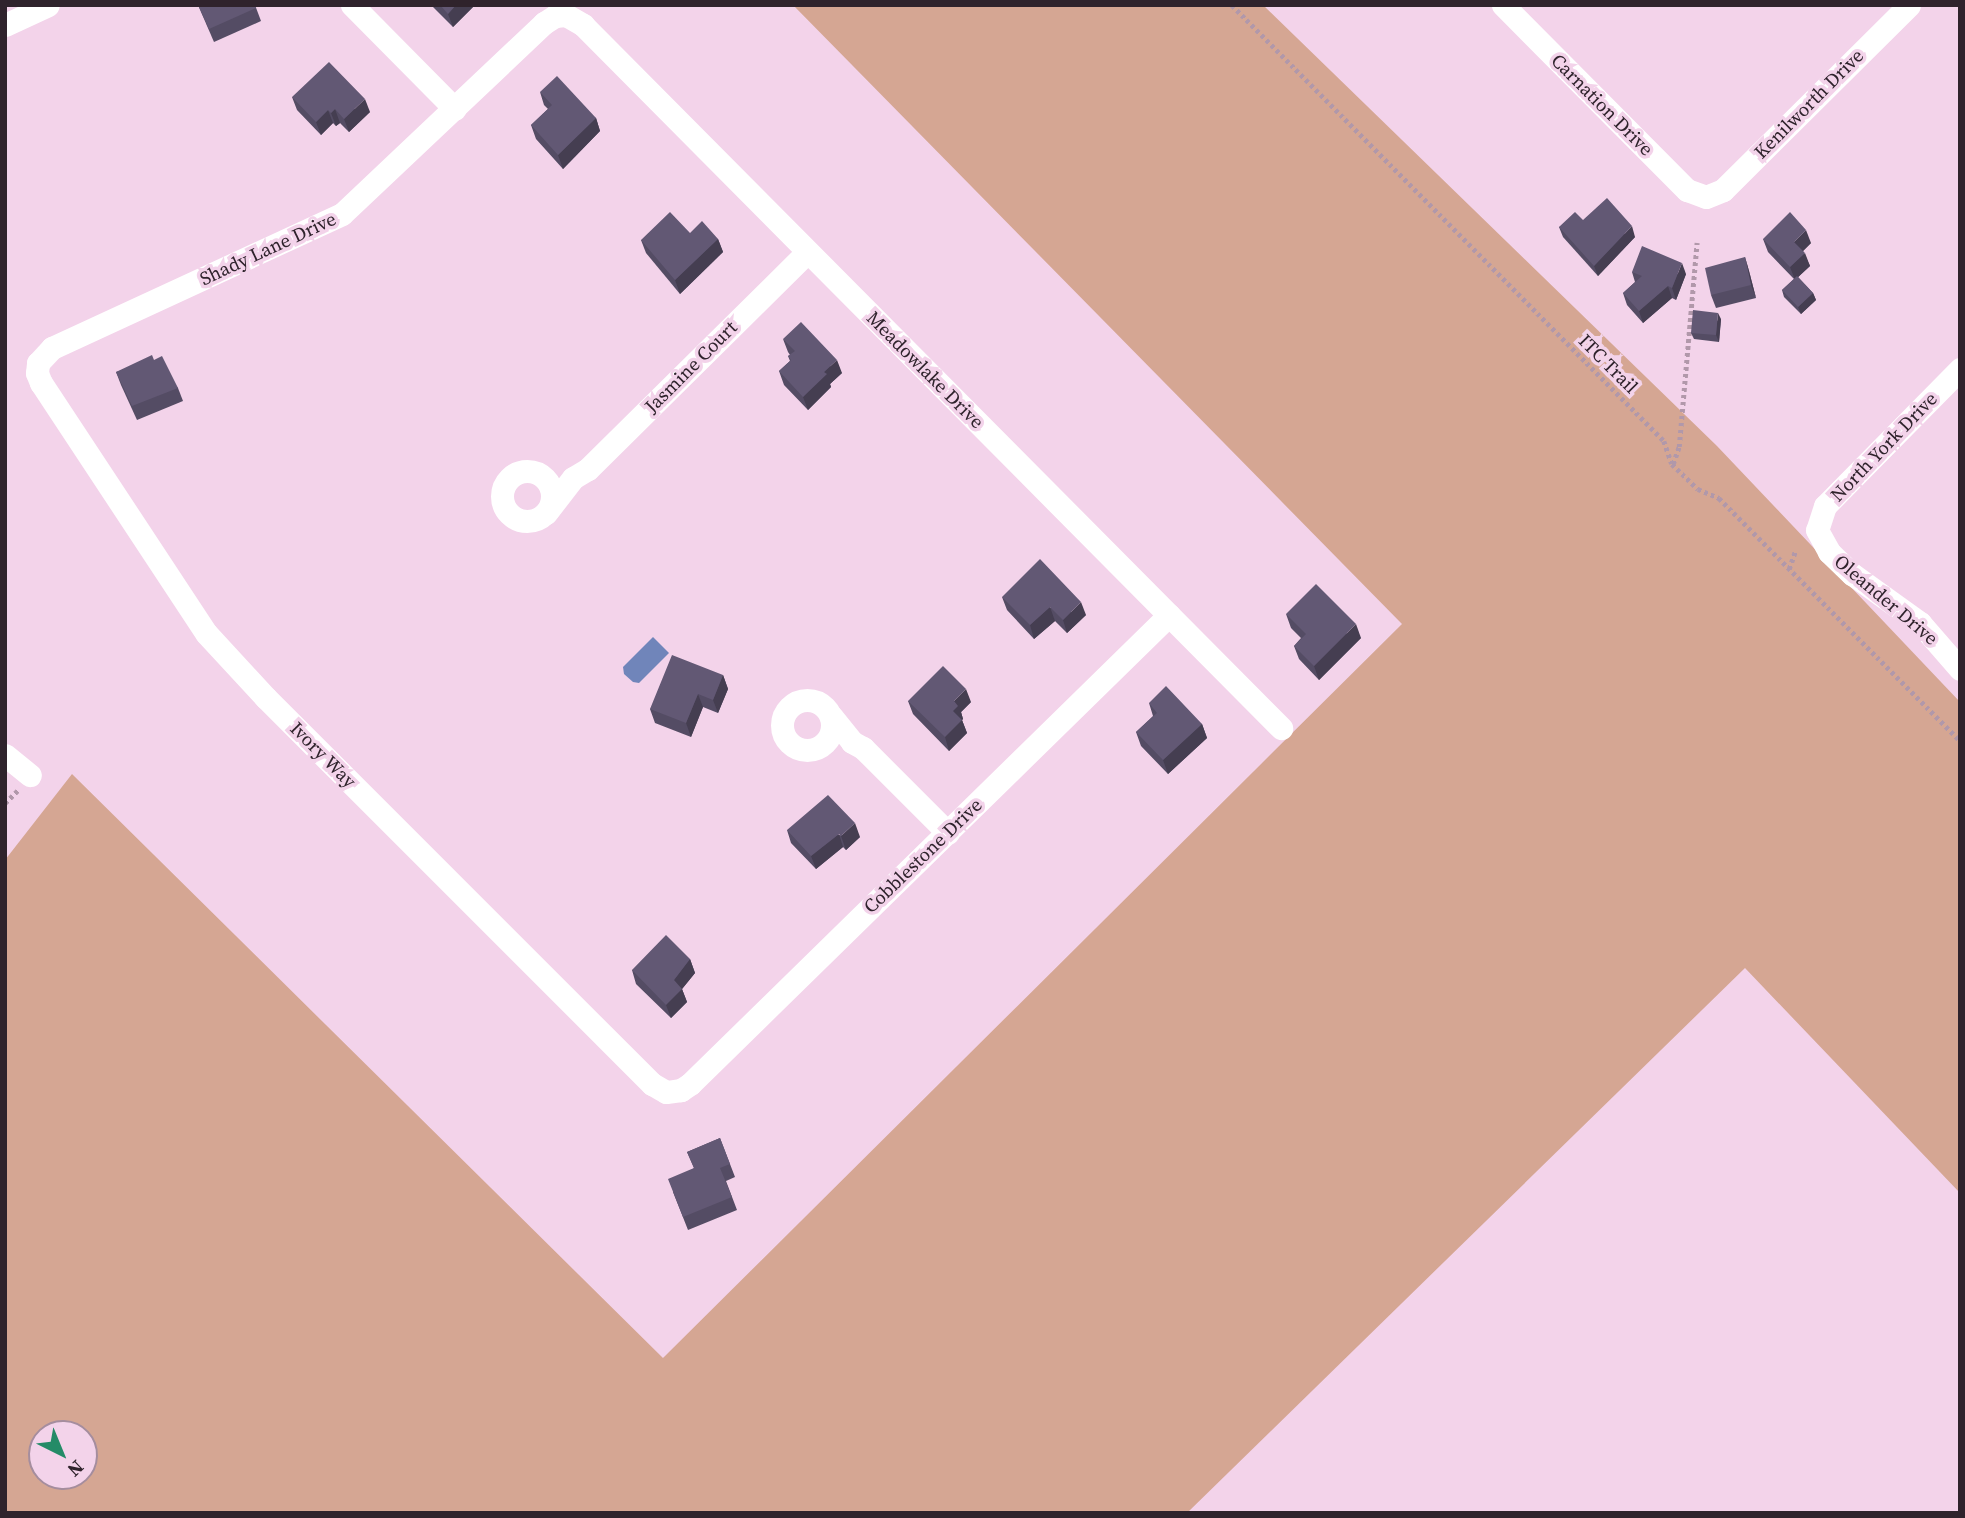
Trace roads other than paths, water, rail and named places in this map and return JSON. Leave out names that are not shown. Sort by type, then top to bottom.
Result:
[{"type":"street","points":[[5,25],[48,5]]},
{"type":"street","points":[[352,5],[454,109]]},
{"type":"street","name":"Carnation Drive","points":[[1503,5],[1687,190],[1706,197]]},
{"type":"street","name":"Kenilworth Drive","points":[[1706,197],[1723,190],[1909,5]]},
{"type":"street","name":"Shady Lane Drive","points":[[38,363],[52,348],[342,214],[544,23],[555,16],[566,15]]},
{"type":"street","name":"Meadowlake Drive","points":[[566,15],[583,25],[1282,728]]},
{"type":"street","name":"Jasmine Court","points":[[546,513],[573,478],[588,469],[807,252]]},
{"type":"street","name":"Ivory Way","points":[[38,363],[41,383],[206,633],[235,666],[652,1084],[674,1092]]},
{"type":"street","name":"North York Drive","points":[[1817,530],[1825,506],[1960,369]]},
{"type":"street","points":[[541,475],[551,488],[552,497],[546,513],[540,518],[523,521],[508,513],[502,499],[502,491],[511,477],[526,471],[573,478]]},
{"type":"street","name":"Oleander Drive","points":[[1817,530],[1829,552],[1852,574],[1920,623],[1960,669]]},
{"type":"street","name":"Cobblestone Drive","points":[[674,1092],[690,1084],[1169,615]]},
{"type":"street","points":[[852,742],[804,751],[796,748],[785,736],[783,721],[791,707],[805,701],[821,704],[852,742],[863,748],[948,833]]},
{"type":"street","points":[[821,747],[831,734],[832,717]]},
{"type":"street","points":[[5,755],[26,780]]},
{"type":"water","points":[[653,637],[669,653],[639,683],[633,682],[624,674],[623,667]]}]
